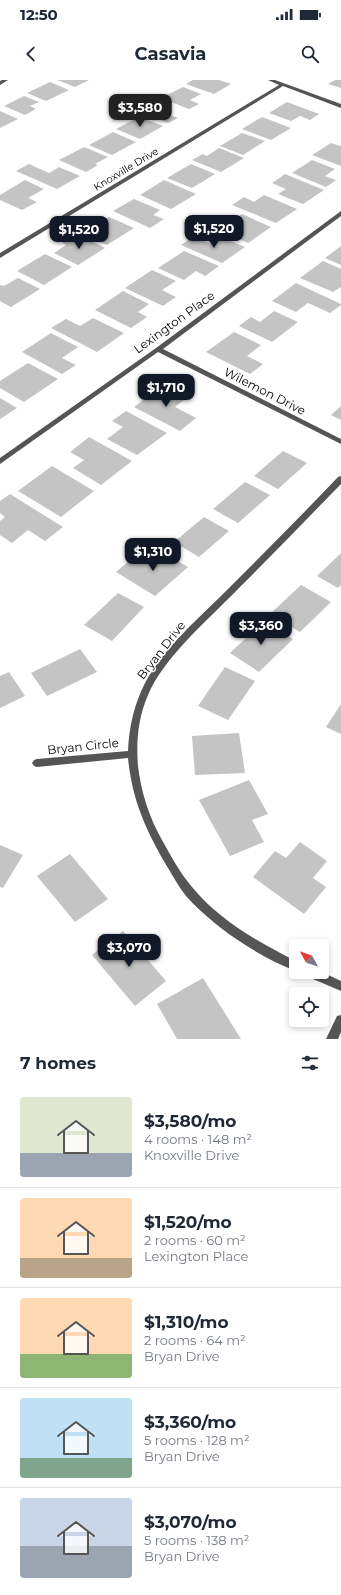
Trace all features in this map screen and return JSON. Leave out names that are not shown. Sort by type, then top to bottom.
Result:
[{"type":"street","points":[[0,83],[6,80]]},
{"type":"street","points":[[270,80],[341,106]]},
{"type":"street","name":"Knoxville Drive","points":[[0,256],[282,84]]},
{"type":"street","name":"Lexington Place","points":[[0,462],[341,213]]},
{"type":"street","name":"Wilemon Drive","points":[[158,348],[341,442]]},
{"type":"street","name":"Bryan Drive","points":[[289,963],[269,953],[214,916],[190,893],[152,834],[140,804],[132,754],[135,721],[143,695],[156,674],[186,637],[341,479]]},
{"type":"street","name":"Bryan Circle","points":[[37,763],[132,754]]},
{"type":"street","points":[[326,979],[341,986]]},
{"type":"street","points":[[332,1039],[341,1020]]},
{"type":"building","points":[[57,80],[89,80],[75,87]]},
{"type":"building","points":[[193,80],[219,80],[231,84],[214,94],[186,84]]},
{"type":"building","points":[[335,80],[341,80],[341,88],[328,84]]},
{"type":"building","points":[[50,82],[69,90],[46,101],[27,93]]},
{"type":"building","points":[[183,87],[201,94],[190,100],[199,104],[189,109],[161,98]]},
{"type":"building","points":[[24,96],[39,102],[30,106],[36,109],[25,115],[4,106]]},
{"type":"building","points":[[155,99],[172,106],[162,112],[178,118],[168,123],[134,110]]},
{"type":"building","points":[[287,102],[319,114],[310,120],[300,116],[291,121],[269,113]]},
{"type":"building","points":[[0,111],[18,119],[0,128]]},
{"type":"building","points":[[139,117],[163,126],[140,139],[116,129]]},
{"type":"building","points":[[262,117],[291,128],[271,140],[242,129]]},
{"type":"building","points":[[113,132],[136,142],[112,155],[89,145]]},
{"type":"building","points":[[242,133],[265,141],[243,155],[220,146]]},
{"type":"building","points":[[331,143],[341,146],[341,166],[312,155]]},
{"type":"building","points":[[84,147],[108,157],[95,164],[98,165],[86,172],[59,160]]},
{"type":"building","points":[[219,148],[244,158],[221,172],[192,160],[203,154],[207,156]]},
{"type":"building","points":[[312,160],[335,169],[325,176],[336,180],[326,187],[292,173]]},
{"type":"building","points":[[29,164],[49,173],[59,167],[80,176],[57,189],[16,171]]},
{"type":"building","points":[[191,164],[215,174],[192,188],[167,178]]},
{"type":"building","points":[[285,174],[324,190],[303,204],[278,194],[286,189],[272,183]]},
{"type":"building","points":[[25,180],[44,189],[28,198],[37,202],[22,210],[0,200],[0,195]]},
{"type":"building","points":[[164,180],[196,194],[171,209],[140,195]]},
{"type":"building","points":[[264,195],[297,209],[276,223],[232,205],[244,197],[254,202]]},
{"type":"building","points":[[134,199],[160,210],[153,215],[164,219],[150,228],[113,211]]},
{"type":"building","points":[[242,214],[271,227],[248,243],[218,230]]},
{"type":"building","points":[[109,217],[134,228],[107,245],[82,233]]},
{"type":"building","points":[[77,234],[105,248],[78,265],[54,253],[66,245],[62,243]]},
{"type":"building","points":[[194,236],[213,245],[223,238],[245,247],[222,263],[181,245]]},
{"type":"building","points":[[341,246],[341,265],[325,258]]},
{"type":"building","points":[[184,251],[219,266],[205,276],[196,271],[184,280],[158,268]]},
{"type":"building","points":[[45,254],[72,267],[44,285],[17,271]]},
{"type":"building","points":[[323,261],[341,269],[341,287],[333,292],[300,278]]},
{"type":"building","points":[[152,270],[176,281],[162,290],[176,297],[163,306],[125,288]]},
{"type":"building","points":[[18,278],[40,289],[11,307],[0,301],[0,285],[4,286]]},
{"type":"building","points":[[296,283],[341,305],[330,313],[308,303],[296,312],[272,301]]},
{"type":"building","points":[[123,291],[149,304],[138,312],[147,317],[131,328],[95,310]]},
{"type":"building","points":[[274,311],[298,322],[272,342],[239,326],[251,317],[260,322]]},
{"type":"building","points":[[93,318],[124,333],[97,352],[51,328],[66,319],[80,326]]},
{"type":"building","points":[[234,332],[261,345],[247,356],[263,364],[250,374],[206,352]]},
{"type":"building","points":[[51,333],[78,347],[62,358],[76,365],[62,374],[22,352]]},
{"type":"building","points":[[28,363],[58,379],[24,402],[0,388],[0,381]]},
{"type":"building","points":[[164,385],[188,397],[175,407],[196,418],[180,431],[134,407]]},
{"type":"building","points":[[0,398],[17,408],[0,419]]},
{"type":"building","points":[[341,406],[341,420],[331,415]]},
{"type":"building","points":[[126,411],[167,433],[137,455],[107,439],[123,427],[112,421]]},
{"type":"building","points":[[89,437],[132,461],[101,485],[73,468],[84,460],[70,452]]},
{"type":"building","points":[[283,451],[307,463],[278,489],[254,476]]},
{"type":"building","points":[[52,466],[94,491],[61,517],[18,491]]},
{"type":"building","points":[[245,482],[270,495],[238,523],[213,509]]},
{"type":"building","points":[[10,494],[63,527],[45,541],[28,530],[12,543],[0,535],[0,521],[5,517],[0,513],[0,501]]},
{"type":"building","points":[[204,517],[229,531],[199,557],[174,542]]},
{"type":"building","points":[[159,550],[188,567],[155,596],[116,572],[134,557],[144,563]]},
{"type":"building","points":[[341,553],[341,585],[338,588],[317,576]]},
{"type":"building","points":[[301,585],[331,602],[300,632],[270,614]]},
{"type":"building","points":[[118,593],[144,607],[112,641],[84,625]]},
{"type":"building","points":[[264,621],[293,639],[259,672],[230,653]]},
{"type":"building","points":[[80,649],[97,672],[47,696],[31,673]]},
{"type":"building","points":[[225,667],[255,681],[228,720],[198,706]]},
{"type":"building","points":[[9,672],[25,696],[0,708],[0,676]]},
{"type":"building","points":[[341,704],[341,734],[326,727]]},
{"type":"building","points":[[239,733],[245,773],[195,775],[192,736]]},
{"type":"building","points":[[249,780],[268,814],[252,820],[264,842],[230,856],[199,800]]},
{"type":"building","points":[[300,842],[327,861],[313,878],[326,887],[304,914],[253,877],[275,851],[286,858]]},
{"type":"building","points":[[0,845],[23,855],[3,888],[0,887]]},
{"type":"building","points":[[70,854],[108,899],[75,922],[37,876]]},
{"type":"building","points":[[123,931],[166,981],[135,1006],[92,955]]},
{"type":"building","points":[[203,978],[241,1039],[177,1039],[157,1004]]}]
